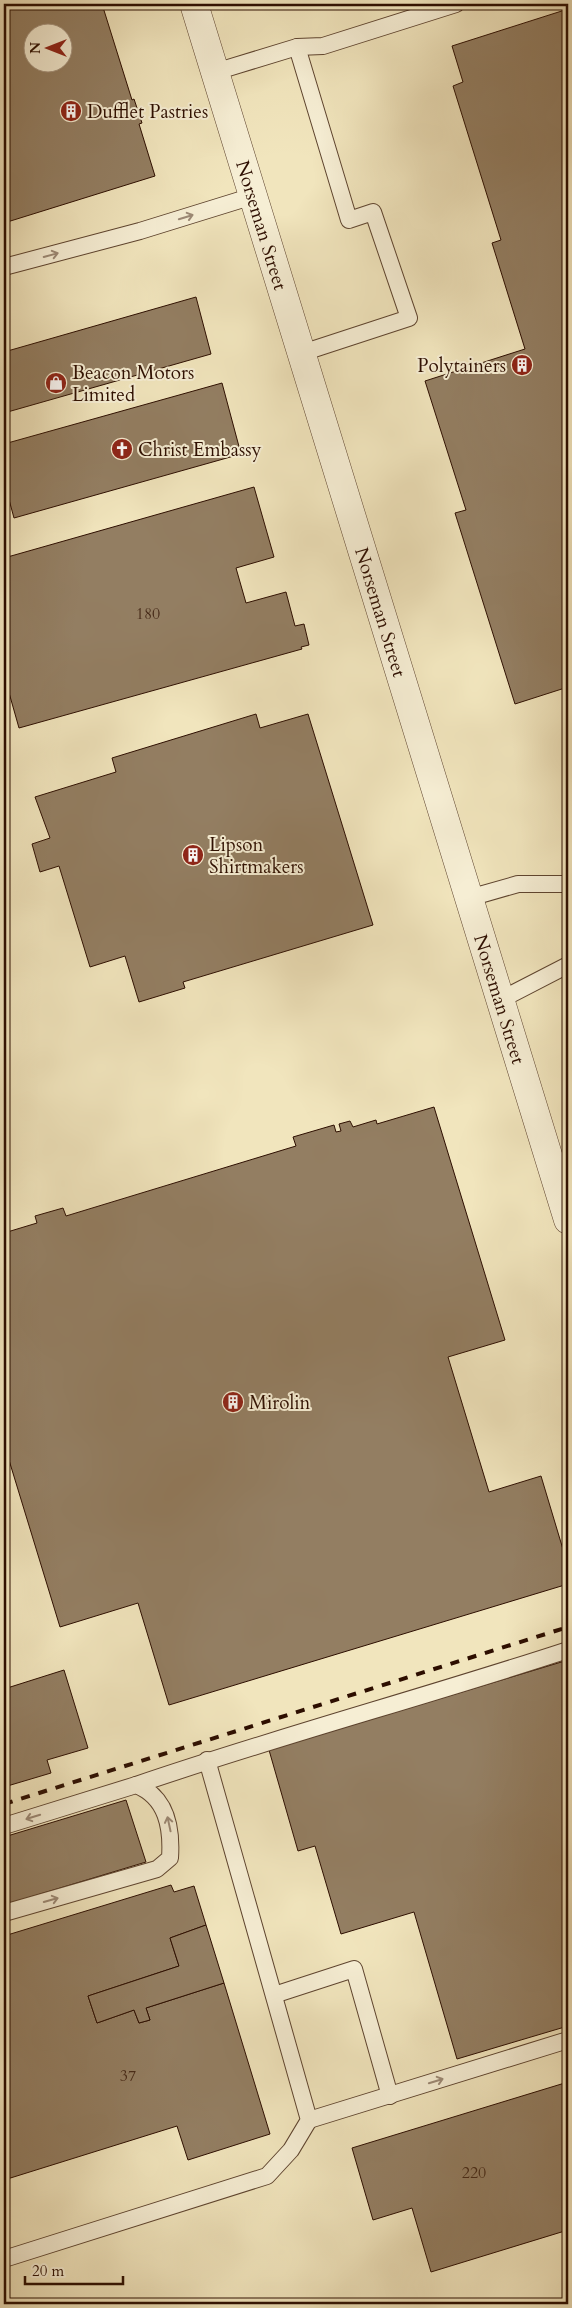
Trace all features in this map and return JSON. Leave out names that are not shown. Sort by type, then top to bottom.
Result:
[{"type":"street","name":"Norseman Street","points":[[194,4],[568,1220]]},
{"type":"lane","points":[[215,72],[296,47],[324,46],[456,4]]},
{"type":"lane","points":[[296,47],[349,220],[372,212],[409,318],[302,354]]},
{"type":"lane","points":[[4,267],[140,231],[253,196]]},
{"type":"lane","points":[[469,898],[518,884],[568,884]]},
{"type":"lane","points":[[500,1000],[568,965]]},
{"type":"lane","points":[[4,1826],[136,1785],[207,1760],[479,1679],[568,1650]]},
{"type":"lane","points":[[207,1760],[309,2120]]},
{"type":"lane","points":[[4,1913],[157,1869],[170,1858],[172,1835],[167,1815],[149,1790],[136,1785]]},
{"type":"lane","points":[[274,1995],[354,1969],[390,2096]]},
{"type":"lane","points":[[4,2259],[267,2176],[291,2150],[309,2120],[568,2040]]},
{"type":"building","name":"Dufflet Pastries","points":[[4,4],[102,4],[132,100],[134,99],[142,123],[139,124],[155,176],[4,223]]},
{"type":"building","name":"Polytainers","points":[[568,9],[568,687],[515,704],[455,513],[466,510],[425,381],[525,349],[492,243],[501,240],[453,86],[463,82],[452,46]]},
{"type":"building","name":"Beacon Motors Limited","points":[[196,297],[211,354],[4,413],[4,352]]},
{"type":"building","name":"Christ Embassy","points":[[222,383],[241,454],[14,518],[4,481],[4,444]]},
{"type":"building","points":[[254,487],[274,557],[236,568],[246,603],[286,592],[295,626],[304,624],[309,645],[301,647],[302,649],[19,728],[4,675],[4,558]]},
{"type":"building","name":"Lipson Shirtmakers","points":[[256,714],[260,728],[308,714],[373,925],[183,982],[185,988],[139,1002],[125,956],[90,967],[59,866],[40,872],[32,844],[50,838],[35,797],[116,772],[112,758]]},
{"type":"building","name":"Mirolin","points":[[434,1107],[505,1340],[448,1357],[489,1492],[541,1476],[568,1566],[568,1584],[169,1705],[138,1603],[60,1627],[4,1447],[4,1233],[37,1223],[35,1216],[63,1208],[66,1216],[296,1146],[293,1137],[334,1125],[336,1132],[341,1131],[339,1124],[350,1121],[353,1127],[376,1120],[377,1124]]},
{"type":"building","points":[[568,1660],[568,2026],[457,2059],[414,1912],[341,1934],[315,1846],[298,1851],[269,1750]]},
{"type":"building","points":[[64,1670],[88,1748],[47,1760],[51,1773],[4,1787],[4,1689]]},
{"type":"building","points":[[126,1800],[146,1862],[4,1905],[4,1837]]},
{"type":"building","points":[[171,1885],[174,1892],[194,1886],[206,1925],[170,1938],[179,1966],[88,1996],[97,2023],[134,2010],[139,2023],[150,2020],[146,2008],[224,1983],[270,2134],[188,2160],[177,2126],[4,2180],[4,1936]]},
{"type":"building","points":[[206,1925],[224,1983],[146,2008],[150,2020],[139,2023],[134,2010],[97,2023],[88,1996],[179,1966],[170,1938]]},
{"type":"building","points":[[568,2082],[568,2230],[431,2272],[412,2208],[373,2220],[352,2148]]},
{"type":"railway","points":[[4,1804],[568,1627]]},
{"type":"place","name":"Dufflet Pastries","points":[[71,111]]},
{"type":"place","name":"Polytainers","points":[[522,365]]},
{"type":"place","name":"Beacon Motors Limited","points":[[56,383]]},
{"type":"place","name":"Christ Embassy","points":[[122,449]]},
{"type":"place","name":"Lipson Shirtmakers","points":[[193,855]]},
{"type":"place","name":"Mirolin","points":[[233,1402]]}]
